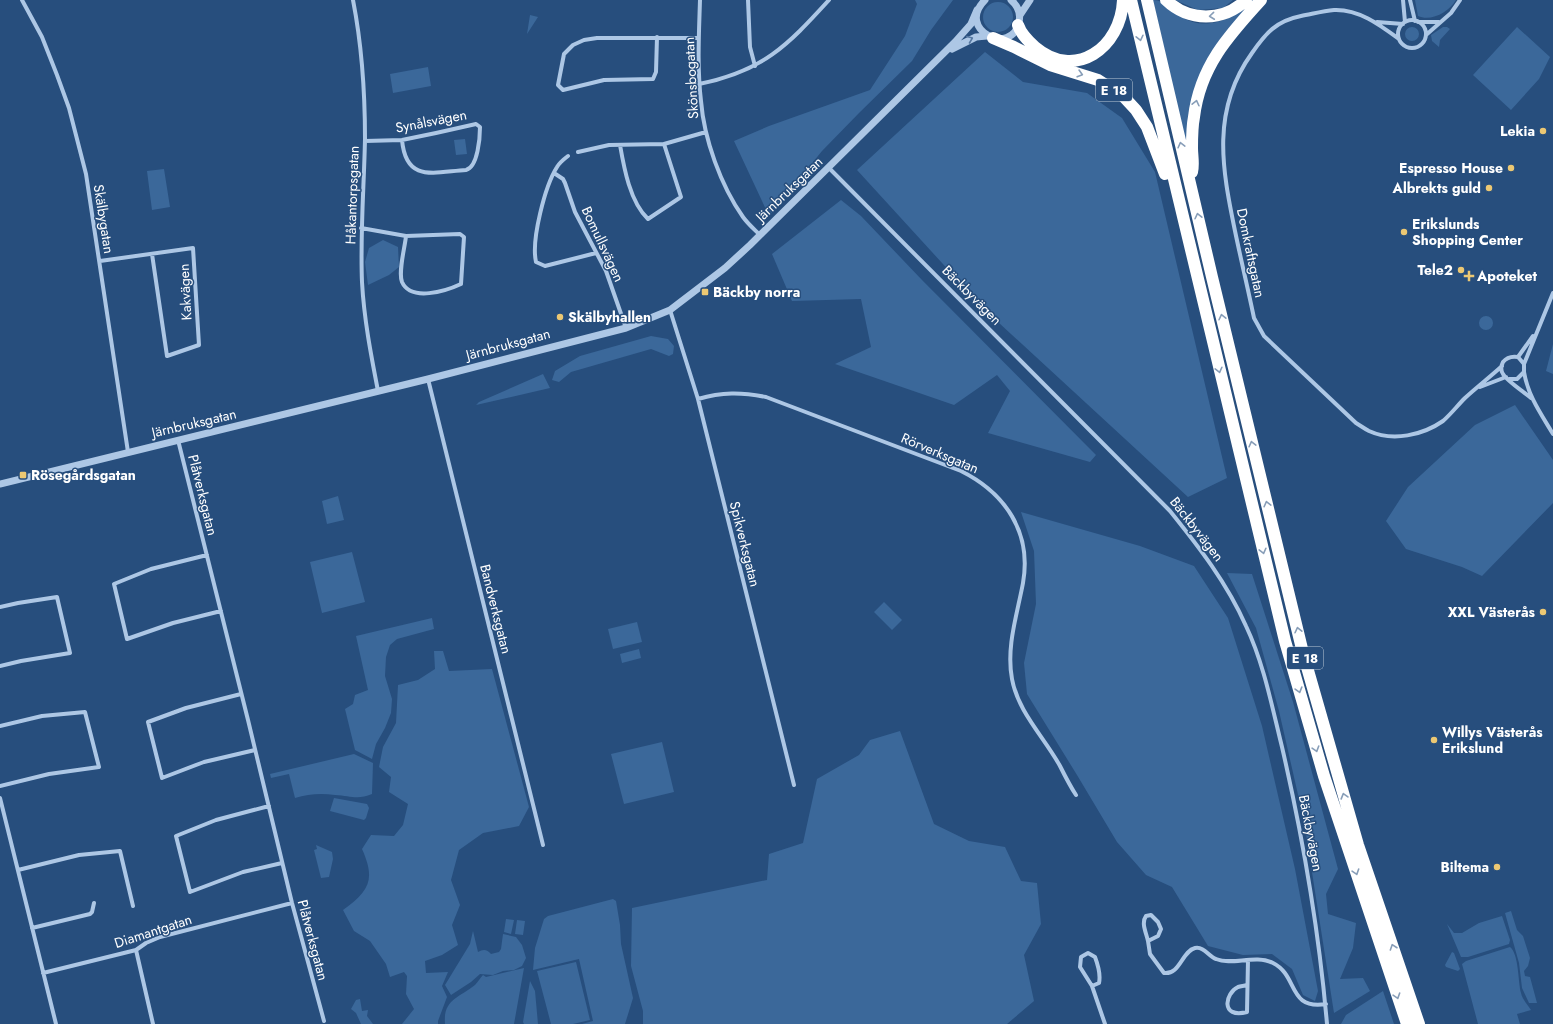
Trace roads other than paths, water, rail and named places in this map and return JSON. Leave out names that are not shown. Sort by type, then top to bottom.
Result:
[{"type":"highway","points":[[1019,20],[1020,32],[1039,51],[1048,56],[1066,60],[1085,58],[1102,49],[1114,34],[1121,16],[1123,0]]},
{"type":"highway","name":"E 18","points":[[1131,0],[1285,641],[1324,776],[1407,1024]]},
{"type":"highway","name":"E 18","points":[[1147,0],[1304,653],[1358,845],[1419,1024]]},
{"type":"highway","name":"E 18","points":[[1166,0],[1185,12],[1203,17],[1213,17],[1227,13],[1240,6],[1255,1]]},
{"type":"highway","name":"E 18","points":[[1190,183],[1193,168],[1192,143],[1194,118],[1197,98],[1203,79],[1222,44],[1255,1]]},
{"type":"highway","name":"E 18","points":[[990,37],[1050,65],[1098,80],[1123,96],[1136,110],[1147,127],[1161,161],[1172,195],[1179,202]]},
{"type":"street","name":"Skälbygatan","points":[[22,0],[45,45],[69,108],[86,174],[128,452]]},
{"type":"street","name":"Håkantorpsgatan","points":[[353,0],[362,55],[365,140],[361,228],[363,295],[366,328],[378,391]]},
{"type":"street","name":"Skönsbogatan","points":[[700,0],[699,38],[701,102],[710,148],[726,187],[743,217],[760,235]]},
{"type":"street","points":[[748,0],[750,47],[755,66]]},
{"type":"street","points":[[700,84],[727,77],[755,66],[772,56],[799,32],[829,0]]},
{"type":"street","name":"Järnbruksgatan","points":[[0,484],[428,379],[626,328],[670,310],[725,268],[830,168],[955,42],[969,26],[977,10],[985,0]]},
{"type":"street","points":[[1011,0],[1016,4],[1019,20]]},
{"type":"street","points":[[1019,20],[1030,0]]},
{"type":"street","points":[[1403,0],[1404,23],[1399,30],[1399,39],[1404,45],[1414,48],[1422,44],[1426,35],[1451,13],[1460,0]]},
{"type":"street","points":[[1410,0],[1416,21],[1424,27],[1426,35]]},
{"type":"street","points":[[977,10],[977,24],[981,31],[990,37]]},
{"type":"street","name":"Domkraftsgatan","points":[[1404,23],[1376,22],[1344,11],[1336,10],[1290,18],[1278,24],[1269,32],[1249,57],[1233,89],[1226,111],[1222,155],[1226,185],[1254,318],[1264,336],[1356,423],[1375,433],[1391,436],[1406,436],[1428,430],[1443,420],[1464,399],[1502,366]]},
{"type":"street","name":"Järnbruksgatan","points":[[933,64],[949,51],[976,37],[1000,39],[1012,34],[1019,20]]},
{"type":"street","points":[[1404,23],[1416,21],[1440,22]]},
{"type":"street","name":"Domkraftsgatan","points":[[1376,22],[1399,39]]},
{"type":"street","points":[[657,37],[656,72],[653,79],[604,80],[563,90],[558,85],[564,54],[573,45],[584,40],[597,38],[657,37],[699,38]]},
{"type":"street","name":"Synålsvägen","points":[[365,140],[402,140],[436,134],[476,124],[480,127],[480,138],[474,164],[469,169],[427,173],[417,170],[406,159],[403,152],[402,140]]},
{"type":"street","points":[[578,152],[608,145],[664,144],[706,132]]},
{"type":"street","points":[[620,145],[624,168],[631,190],[637,204],[648,219],[681,197],[664,144]]},
{"type":"street","points":[[568,156],[554,173],[546,194],[540,215],[536,262],[545,266],[596,253]]},
{"type":"street","name":"Bäckbyvägen","points":[[830,168],[1170,510],[1216,570],[1232,596],[1247,626],[1257,652],[1289,776],[1311,892],[1323,973],[1327,1024]]},
{"type":"street","name":"Bomullsvägen","points":[[554,173],[563,179],[575,212],[606,271],[626,328]]},
{"type":"street","points":[[361,228],[406,236],[460,234],[464,237],[461,284],[446,290],[425,293],[413,293],[405,287],[401,274],[406,236]]},
{"type":"street","name":"Kakvägen","points":[[100,261],[193,248],[199,345],[167,356],[152,254]]},
{"type":"street","points":[[1553,293],[1524,364],[1526,384],[1531,398],[1553,434]]},
{"type":"street","name":"Spikverksgatan","points":[[670,310],[698,399],[794,785]]},
{"type":"street","points":[[1518,357],[1536,333]]},
{"type":"street","points":[[1524,364],[1518,357],[1509,357],[1504,360],[1502,370],[1507,378],[1531,398]]},
{"type":"street","points":[[1507,378],[1517,379],[1524,372]]},
{"type":"street","name":"Domkraftsgatan","points":[[1478,388],[1507,378]]},
{"type":"street","name":"Bandverksgatan","points":[[428,379],[543,845]]},
{"type":"street","name":"Rörverksgatan","points":[[698,399],[737,392],[766,397],[955,468],[982,482],[993,491],[1002,501],[1015,521],[1021,536],[1023,548],[1024,574],[1010,648],[1012,680],[1023,710],[1060,766],[1068,784],[1076,795]]},
{"type":"street","name":"Plåtverksgatan","points":[[178,440],[292,903],[324,1021]]},
{"type":"street","name":"Plåtverksgatan","points":[[207,556],[151,569],[114,584],[127,639],[173,623],[221,611]]},
{"type":"street","points":[[0,607],[57,597],[70,653],[0,666]]},
{"type":"street","points":[[241,694],[186,708],[148,722],[162,778],[204,762],[255,750]]},
{"type":"street","points":[[0,726],[42,716],[85,712],[99,767],[49,774],[0,786]]},
{"type":"street","points":[[0,798],[56,1024]]},
{"type":"street","points":[[269,806],[216,820],[176,836],[190,892],[243,872],[282,863]]},
{"type":"street","points":[[18,870],[79,855],[120,851],[133,906]]},
{"type":"street","points":[[32,928],[90,914],[92,912],[94,902]]},
{"type":"street","name":"Diamantgatan","points":[[43,973],[136,950],[146,943],[160,937],[292,903]]},
{"type":"street","points":[[1148,941],[1158,936],[1161,929],[1158,922],[1151,915],[1146,916],[1143,925],[1150,954],[1164,972],[1168,973],[1172,971],[1194,948],[1202,948],[1212,958],[1221,961],[1264,960],[1273,963],[1287,975],[1300,999],[1308,1004],[1326,1004]]},
{"type":"street","points":[[136,950],[153,1024]]},
{"type":"street","points":[[1092,986],[1099,982],[1099,966],[1095,957],[1088,954],[1081,956],[1080,967],[1092,986],[1105,1024]]},
{"type":"street","points":[[1248,960],[1248,985],[1247,1012],[1239,1014],[1228,1010],[1228,1003],[1231,994],[1239,987],[1248,985]]},
{"type":"place","name":"Lekia","points":[[1543,131]]},
{"type":"place","name":"Espresso House","points":[[1511,168]]},
{"type":"place","name":"Albrekts guld","points":[[1489,188]]},
{"type":"place","name":"Erikslunds Shopping Center","points":[[1404,232]]},
{"type":"place","name":"Tele2","points":[[1461,270]]},
{"type":"place","name":"Apoteket","points":[[1469,276]]},
{"type":"place","name":"Bäckby norra","points":[[705,292]]},
{"type":"place","name":"Skälbyhallen","points":[[560,317]]},
{"type":"place","name":"Rösegårdsgatan","points":[[23,475]]},
{"type":"place","name":"XXL Västerås","points":[[1543,612]]},
{"type":"place","name":"Willys Västerås Erikslund","points":[[1434,740]]},
{"type":"place","name":"Biltema","points":[[1497,867]]}]
